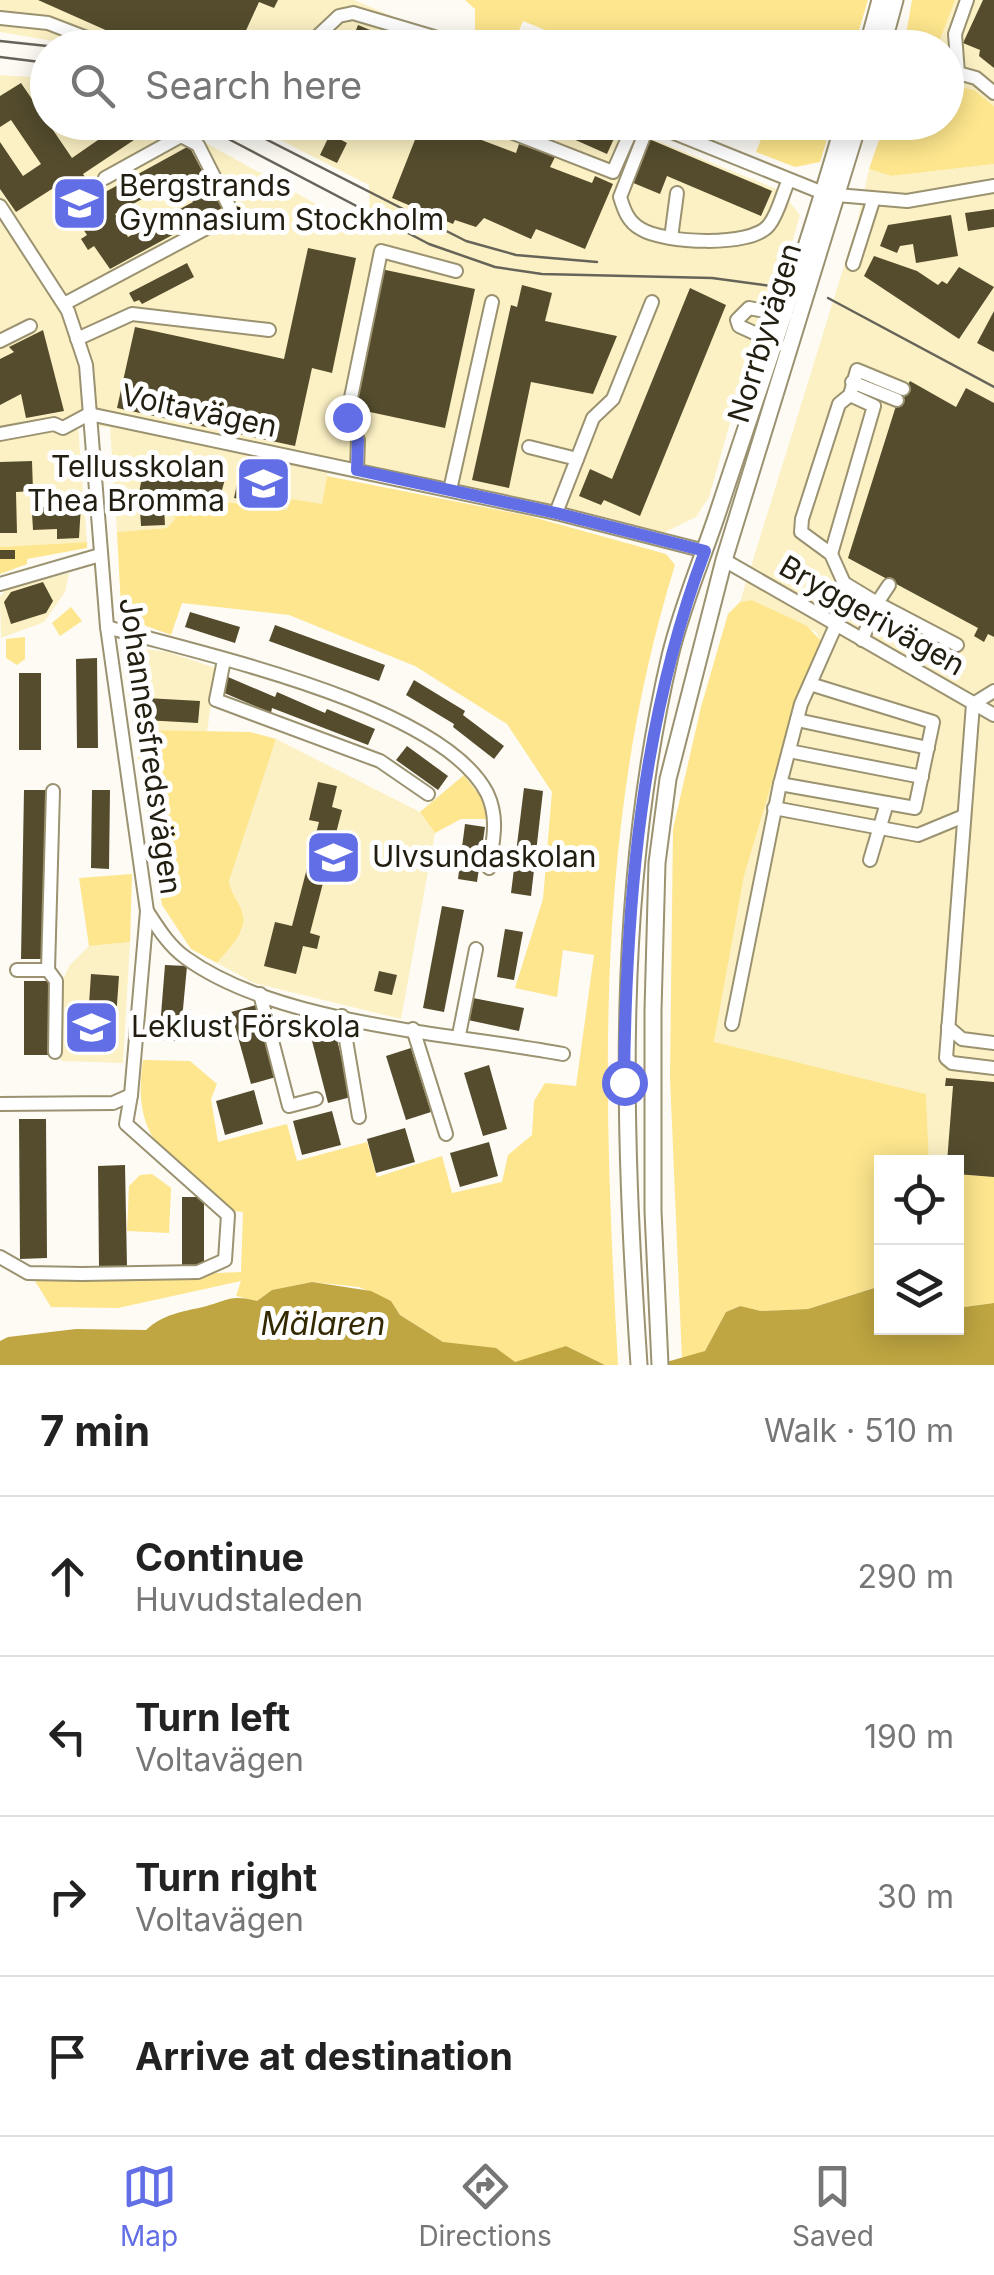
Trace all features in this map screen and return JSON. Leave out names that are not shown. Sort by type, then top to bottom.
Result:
[{"type":"main road","points":[[871,30],[880,0]]},
{"type":"main road","points":[[887,30],[895,0]]},
{"type":"main road","name":"Norrbyvägen","points":[[660,1365],[652,1142],[661,821],[724,560],[830,194],[840,140]]},
{"type":"main road","name":"Norrbyvägen","points":[[638,1365],[625,1140],[625,1014],[634,862],[671,654],[774,342],[852,140]]},
{"type":"main road","points":[[705,551],[724,560]]},
{"type":"street","points":[[956,30],[967,0]]},
{"type":"street","points":[[324,30],[339,16],[353,13],[409,30]]},
{"type":"street","points":[[0,18],[48,23],[66,30]]},
{"type":"street","points":[[964,75],[976,78],[994,93]]},
{"type":"street","points":[[104,178],[174,140]]},
{"type":"street","points":[[64,304],[233,214],[198,145],[189,140]]},
{"type":"street","points":[[531,140],[613,172],[627,140]]},
{"type":"street","points":[[642,140],[620,198],[636,227],[671,238],[734,239],[760,232],[769,225],[788,182]]},
{"type":"street","points":[[688,140],[788,182],[873,201],[907,202],[994,186]]},
{"type":"street","points":[[671,238],[677,193]]},
{"type":"street","points":[[853,264],[873,201]]},
{"type":"street","name":"Johannesfredsvägen","points":[[0,206],[64,304],[86,365],[106,627],[146,911],[184,957],[260,994],[342,1016],[563,1054]]},
{"type":"street","points":[[357,470],[358,440],[347,417],[382,251],[456,271]]},
{"type":"street","points":[[450,490],[492,302]]},
{"type":"street","points":[[556,513],[593,418],[613,398],[652,302]]},
{"type":"street","points":[[774,342],[740,326],[738,320],[749,308],[786,315]]},
{"type":"street","points":[[77,338],[132,314],[269,330]]},
{"type":"street","points":[[0,340],[30,326]]},
{"type":"street","points":[[900,394],[857,370],[851,388],[839,404],[801,532],[832,554],[844,583],[957,645]]},
{"type":"street","points":[[832,554],[874,406],[851,388]]},
{"type":"street","points":[[0,434],[54,424],[62,428],[89,414]]},
{"type":"street","name":"Voltavägen","points":[[89,414],[556,513],[705,551]]},
{"type":"street","points":[[529,448],[577,459]]},
{"type":"street","points":[[0,584],[100,555]]},
{"type":"street","name":"Bryggerivägen","points":[[724,560],[994,715]]},
{"type":"street","points":[[862,640],[889,584]]},
{"type":"street","points":[[732,1024],[780,784],[797,720],[836,625]]},
{"type":"street","points":[[106,627],[352,702],[432,741],[486,791],[496,819],[489,868]]},
{"type":"street","points":[[224,660],[216,700],[380,761],[428,794]]},
{"type":"street","points":[[780,784],[915,808],[933,722],[810,684]]},
{"type":"street","points":[[994,691],[973,704],[946,1058],[952,1063],[994,1068]]},
{"type":"street","points":[[797,720],[928,748]]},
{"type":"street","points":[[789,751],[922,777]]},
{"type":"street","points":[[53,791],[48,970],[56,982],[55,1052]]},
{"type":"street","points":[[870,860],[887,803]]},
{"type":"street","points":[[774,808],[918,835],[964,816]]},
{"type":"street","points":[[0,1257],[28,1273],[82,1274],[198,1272],[225,1260],[228,1215],[126,1124],[146,911]]},
{"type":"street","points":[[459,1036],[476,949]]},
{"type":"street","points":[[17,970],[48,970]]},
{"type":"street","points":[[260,994],[288,1106],[316,1099]]},
{"type":"street","points":[[342,1016],[359,1117]]},
{"type":"street","points":[[948,1027],[962,1040],[994,1043]]},
{"type":"street","points":[[413,1029],[446,1134]]},
{"type":"street","points":[[0,1104],[113,1104],[131,1095]]},
{"type":"shaded area","points":[[0,0],[354,0],[394,17],[392,30],[30,30],[30,37],[0,32]]},
{"type":"shaded area","points":[[465,0],[868,0],[859,30],[545,30],[523,21],[519,30],[475,30],[475,9]]},
{"type":"shaded area","points":[[912,0],[955,0],[944,30],[907,30]]},
{"type":"shaded area","points":[[955,0],[994,0],[994,106],[974,90],[964,88],[964,30],[941,30]]},
{"type":"shaded area","points":[[0,75],[30,77],[30,140],[201,140],[370,234],[369,185],[280,140],[655,140],[781,191],[800,215],[776,298],[737,398],[709,497],[696,517],[653,538],[328,471],[322,504],[287,510],[173,495],[175,519],[167,528],[117,532],[110,427],[78,425],[87,542],[0,547]]},
{"type":"shaded area","points":[[964,88],[974,90],[994,106],[994,164],[891,176],[869,169],[879,140],[964,140]]},
{"type":"shaded area","points":[[761,140],[827,140],[820,162],[795,167],[756,152]]},
{"type":"shaded area","points":[[994,164],[994,1177],[964,1175],[964,1155],[929,1155],[926,1094],[714,1043],[744,876],[798,695],[821,642],[816,632],[752,600],[740,602],[857,224],[869,169],[891,176]]},
{"type":"shaded area","points":[[327,476],[529,516],[666,554],[675,565],[648,664],[629,763],[617,862],[608,1062],[618,1365],[605,1365],[566,1346],[529,1361],[514,1362],[496,1348],[461,1348],[443,1342],[400,1315],[391,1301],[359,1287],[312,1282],[272,1290],[257,1301],[236,1296],[241,1281],[118,1308],[51,1307],[35,1281],[241,1272],[243,1212],[233,1211],[161,1149],[143,1113],[143,1060],[190,1061],[217,1084],[211,1099],[218,1142],[287,1124],[297,1161],[367,1142],[377,1177],[442,1156],[452,1193],[502,1182],[508,1155],[532,1135],[534,1101],[545,1083],[576,1086],[594,955],[563,950],[557,997],[515,988],[543,899],[552,792],[507,724],[415,666],[289,615],[182,603],[171,635],[130,620],[121,606],[117,532],[167,528],[175,519],[172,495],[287,510],[291,499],[322,504]]},
{"type":"shaded area","points":[[87,542],[87,548],[27,559],[27,564],[0,574],[0,547]]},
{"type":"shaded area","points":[[69,573],[65,592],[44,622],[1,638],[0,597],[6,590]]},
{"type":"shaded area","points":[[752,600],[807,626],[821,641],[798,695],[744,876],[714,1042],[926,1094],[929,1155],[874,1155],[874,1288],[808,1309],[761,1311],[739,1306],[726,1312],[705,1351],[682,1360],[670,1078],[673,829],[701,707],[728,614],[740,602]]},
{"type":"shaded area","points":[[71,607],[82,621],[60,636],[52,623]]},
{"type":"shaded area","points":[[25,637],[25,659],[17,665],[6,658],[6,639]]},
{"type":"shaded area","points":[[126,650],[168,652],[216,668],[207,732],[134,730],[123,658]]},
{"type":"shaded area","points":[[134,730],[250,732],[276,739],[229,881],[242,912],[243,926],[217,963],[191,949],[162,905]]},
{"type":"shaded area","name":"Ulvsundaskolan","points":[[276,739],[420,812],[435,833],[401,1019],[254,983],[217,963],[242,930],[243,914],[231,895],[229,881]]},
{"type":"shaded area","points":[[464,775],[480,796],[490,819],[461,819],[435,833],[420,812]]},
{"type":"shaded area","points":[[132,874],[130,942],[89,946],[79,878]]},
{"type":"shaded area","name":"Leklust Förskola","points":[[130,942],[123,1063],[61,1061],[57,994],[69,966],[89,946]]},
{"type":"shaded area","points":[[152,1174],[171,1188],[169,1233],[127,1231],[129,1186],[140,1175]]},
{"type":"shaded area","points":[[964,1175],[994,1177],[994,1303],[964,1307]]},
{"type":"water","name":"Mälaren","points":[[312,1282],[371,1291],[391,1301],[400,1315],[443,1342],[496,1348],[515,1362],[566,1346],[605,1365],[0,1365],[0,1341],[8,1337],[76,1329],[146,1330],[180,1312],[234,1298],[257,1301],[272,1290]]},
{"type":"water","points":[[874,1288],[874,1335],[964,1335],[964,1307],[994,1303],[994,1365],[656,1365],[705,1351],[726,1312],[740,1306],[761,1311],[808,1309]]},
{"type":"building","points":[[38,0],[278,0],[274,8],[259,2],[246,30],[106,30]]},
{"type":"building","points":[[983,0],[994,0],[994,68],[979,56],[980,50],[964,41]]},
{"type":"building","points":[[21,83],[30,96],[30,140],[60,140],[72,158],[98,140],[134,140],[83,174],[98,196],[189,146],[222,208],[110,269],[94,246],[88,250],[81,239],[87,235],[55,187],[16,212],[0,189],[0,142],[23,176],[41,164],[11,120],[0,127],[0,96]],"holes":[[[180,178],[193,202],[128,237],[115,214]]]},
{"type":"building","points":[[327,140],[347,143],[337,163],[320,155]]},
{"type":"building","points":[[415,140],[482,140],[516,153],[519,144],[555,157],[550,167],[592,183],[595,176],[613,184],[585,249],[536,229],[531,239],[484,218],[476,227],[455,220],[453,224],[392,198]]},
{"type":"building","points":[[576,140],[613,140],[607,154]]},
{"type":"building","points":[[651,140],[772,191],[761,216],[667,176],[660,194],[631,182]]},
{"type":"building","points":[[994,209],[994,227],[968,231],[965,213]]},
{"type":"building","points":[[951,215],[958,256],[916,263],[913,244],[900,246],[897,253],[880,246],[888,225]]},
{"type":"building","points":[[308,248],[356,258],[332,373],[312,368],[295,446],[117,408],[135,327],[284,359]]},
{"type":"building","points":[[874,256],[917,271],[938,285],[942,281],[947,284],[959,267],[994,287],[959,339],[864,276]]},
{"type":"building","points":[[187,263],[194,277],[142,304],[139,300],[134,302],[129,293]]},
{"type":"building","points":[[381,269],[475,289],[445,428],[351,408]]},
{"type":"building","points":[[522,285],[552,293],[545,321],[617,336],[593,394],[531,382],[509,488],[472,480],[511,305],[517,307]]},
{"type":"building","points":[[690,288],[726,305],[640,516],[604,500],[601,505],[579,496],[590,469],[612,479]]},
{"type":"building","points":[[994,311],[994,352],[977,343]]},
{"type":"building","points":[[43,330],[64,411],[26,418],[21,394],[0,405],[0,359],[14,352],[9,347]]},
{"type":"building","points":[[910,381],[956,407],[966,388],[994,403],[994,637],[988,634],[984,642],[974,636],[978,628],[848,558],[895,409]]},
{"type":"building","points":[[32,461],[33,491],[16,492],[17,533],[0,533],[0,462]]},
{"type":"building","points":[[145,461],[225,479],[219,501],[163,489],[165,525],[141,526],[139,493]]},
{"type":"building","points":[[239,475],[290,486],[285,509],[234,498]]},
{"type":"building","points":[[81,505],[79,538],[57,539],[57,529],[33,530],[32,513],[43,512],[43,507]]},
{"type":"building","points":[[0,550],[15,550],[15,559],[0,559]]},
{"type":"building","points":[[43,582],[53,601],[46,613],[11,624],[4,602],[11,592]]},
{"type":"building","points":[[190,612],[240,627],[235,643],[185,627]]},
{"type":"building","points":[[275,625],[385,665],[379,681],[269,641]]},
{"type":"building","points":[[97,658],[98,748],[77,748],[76,659]]},
{"type":"building","points":[[19,673],[41,673],[41,750],[19,750]]},
{"type":"building","points":[[228,677],[275,697],[277,692],[375,729],[368,745],[272,708],[271,713],[222,692]]},
{"type":"building","points":[[414,680],[465,711],[463,715],[504,746],[494,759],[454,724],[406,695]]},
{"type":"building","points":[[146,698],[200,701],[198,723],[144,720]]},
{"type":"building","points":[[407,746],[448,776],[438,790],[396,760]]},
{"type":"building","points":[[318,782],[337,786],[332,807],[342,810],[310,933],[320,936],[317,949],[303,946],[296,974],[264,966],[275,922],[292,926],[319,822],[309,820]]},
{"type":"building","points":[[524,788],[543,791],[531,896],[511,893]]},
{"type":"building","points":[[24,790],[49,790],[46,959],[21,959]]},
{"type":"building","points":[[92,790],[110,790],[109,869],[91,868]]},
{"type":"building","points":[[465,824],[485,827],[477,882],[458,879]]},
{"type":"building","points":[[442,906],[464,910],[444,1012],[423,1008]]},
{"type":"building","points":[[505,929],[523,932],[514,980],[497,977]]},
{"type":"building","points":[[165,965],[187,966],[180,1041],[159,1040]]},
{"type":"building","points":[[379,971],[397,975],[392,995],[374,991]]},
{"type":"building","points":[[91,974],[119,976],[115,1033],[75,1031],[77,1004],[89,1004]]},
{"type":"building","points":[[24,981],[52,981],[52,1055],[24,1055]]},
{"type":"building","points":[[473,998],[524,1008],[519,1031],[468,1020]]},
{"type":"building","points":[[256,1005],[276,1077],[251,1084],[231,1012]]},
{"type":"building","points":[[335,1031],[351,1097],[328,1103],[311,1037]]},
{"type":"building","points":[[411,1048],[431,1112],[406,1120],[386,1056]]},
{"type":"building","points":[[489,1065],[507,1129],[483,1136],[464,1073]]},
{"type":"building","points":[[946,1078],[994,1082],[994,1177],[964,1175],[964,1155],[948,1155],[953,1086],[945,1086]]},
{"type":"building","points":[[254,1090],[263,1124],[225,1135],[216,1101]]},
{"type":"building","points":[[332,1111],[341,1145],[302,1155],[293,1121]]},
{"type":"building","points":[[19,1119],[46,1119],[47,1258],[20,1259]]},
{"type":"building","points":[[405,1128],[415,1162],[376,1173],[367,1139]]},
{"type":"building","points":[[489,1142],[498,1176],[460,1187],[450,1153]]},
{"type":"building","points":[[125,1165],[127,1267],[99,1267],[98,1166]]},
{"type":"building","points":[[182,1197],[204,1197],[204,1265],[182,1265]]},
{"type":"tram line","points":[[0,41],[30,44]]},
{"type":"tram line","points":[[0,57],[30,61]]},
{"type":"tram line","points":[[230,140],[429,244],[495,267],[542,274],[712,278],[778,287]]},
{"type":"tram line","points":[[267,140],[466,241],[516,255],[597,262]]},
{"type":"tram line","points":[[828,298],[994,387]]},
{"type":"place","name":"Bergstrands Gymnasium Stockholm","points":[[80,203]]},
{"type":"place","name":"Tellusskolan Thea Bromma","points":[[264,484]]},
{"type":"place","name":"Ulvsundaskolan","points":[[333,857]]},
{"type":"place","name":"Leklust Förskola","points":[[92,1027]]},
{"type":"route","points":[[347,417],[358,440],[357,470],[556,513],[705,551],[671,654],[646,774],[628,936],[624,1082]]}]
